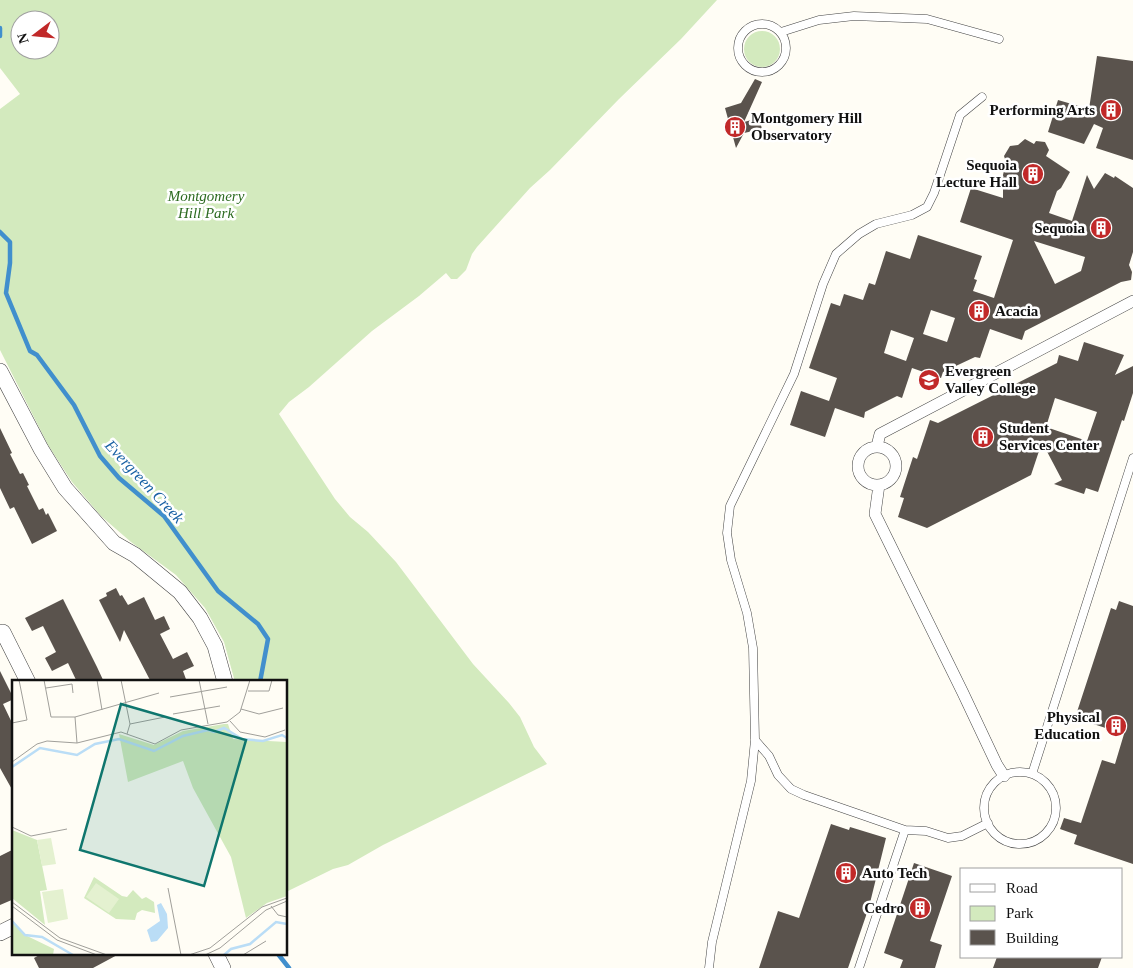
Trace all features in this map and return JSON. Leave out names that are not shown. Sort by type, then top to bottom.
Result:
[{"type":"street","points":[[877,446],[880,434],[1133,301]]},
{"type":"street","points":[[0,371],[40,449],[65,488],[114,543],[134,555],[180,592],[200,618],[215,646],[224,680]]},
{"type":"street","points":[[877,446],[889,450],[893,455],[896,468],[891,479],[879,485],[867,483],[862,479],[857,467],[858,461],[865,450],[877,446]]},
{"type":"street","points":[[879,485],[875,514],[1004,776]]},
{"type":"street","points":[[3,632],[27,680]]},
{"type":"street","points":[[0,933],[12,927]]},
{"type":"street","points":[[217,956],[223,968]]},
{"type":"lane","points":[[781,32],[819,20],[854,16],[927,20],[999,39]]},
{"type":"lane","points":[[760,23],[775,27],[781,32],[787,48],[786,57],[774,70],[757,72],[749,69],[742,62],[738,54],[738,46],[740,37],[745,30],[760,23]]},
{"type":"lane","points":[[709,968],[712,942],[752,781],[755,740],[753,648],[747,613],[731,560],[727,533],[730,506],[794,374],[823,284],[836,254],[859,234],[876,224],[912,215],[927,207],[934,193],[960,115],[982,97]]},
{"type":"lane","points":[[1032,774],[1133,458]]},
{"type":"lane","points":[[755,740],[769,756],[778,775],[791,788],[804,795],[904,830],[926,831],[948,838],[962,836],[988,824]]},
{"type":"lane","points":[[1018,772],[1032,774],[1052,790],[1056,803],[1056,816],[1051,828],[1042,837],[1031,843],[1018,844],[1006,841],[995,834],[988,824],[984,813],[987,796],[995,782],[1004,776],[1018,772]]},
{"type":"lane","points":[[859,968],[904,830]]},
{"type":"green space","name":"Montgomery Hill Park","points":[[0,0],[717,0],[681,39],[530,188],[477,247],[466,270],[457,279],[451,279],[446,273],[372,331],[309,387],[289,402],[279,414],[335,499],[350,517],[368,532],[396,562],[473,664],[509,703],[520,717],[534,747],[547,764],[383,845],[348,865],[333,869],[288,891],[288,680],[234,680],[224,642],[205,608],[176,575],[131,542],[101,516],[72,482],[48,445],[0,350],[0,109],[20,94],[0,68]]},
{"type":"green space","points":[[762,31],[769,32],[775,36],[779,42],[779,56],[775,62],[769,66],[762,67],[755,66],[749,62],[745,56],[744,49],[745,42],[749,36],[755,32]]},
{"type":"building","name":"Performing Arts","points":[[1097,56],[1133,61],[1133,160],[1096,148],[1103,128],[1094,124],[1084,144],[1048,132],[1058,100],[1089,109]]},
{"type":"building","points":[[755,79],[762,82],[744,122],[759,118],[762,129],[744,133],[736,148],[725,108],[741,103]]},
{"type":"building","name":"Acacia","points":[[1025,139],[1034,144],[1036,141],[1045,142],[1049,150],[1046,156],[1070,172],[1061,188],[1057,191],[1049,213],[1072,221],[1087,175],[1094,189],[1105,173],[1114,178],[1115,176],[1133,188],[1133,252],[1129,265],[1132,272],[1131,280],[1121,282],[1025,331],[1022,340],[990,329],[980,358],[975,357],[943,372],[941,378],[912,368],[902,398],[897,396],[865,412],[864,418],[835,408],[825,437],[790,425],[801,391],[829,401],[837,378],[809,368],[831,303],[840,306],[844,294],[863,300],[869,283],[875,285],[886,251],[910,259],[918,235],[982,256],[974,279],[977,280],[973,291],[994,298],[1013,240],[960,222],[971,188],[1003,198],[1003,175],[1006,162],[1004,156],[1010,146],[1018,145]],"holes":[[[1034,241],[1085,257],[1081,271],[1055,284]],[[931,310],[955,318],[947,342],[923,334]],[[891,330],[914,338],[906,361],[884,353]]]},
{"type":"building","name":"Student Services Center","points":[[1084,342],[1124,355],[1115,375],[1133,366],[1133,393],[1098,492],[1086,488],[1084,494],[1054,484],[1062,480],[1042,442],[1031,475],[927,528],[898,517],[904,498],[900,497],[913,457],[917,459],[930,420],[938,423],[1057,363],[1059,355],[1078,361]],"holes":[[[1055,398],[1097,412],[1087,441],[1046,427]]]},
{"type":"building","points":[[0,428],[12,453],[10,454],[20,474],[23,473],[39,510],[43,508],[46,515],[48,513],[57,531],[32,544],[14,507],[10,509],[0,488]]},
{"type":"building","points":[[116,588],[128,605],[144,597],[155,620],[164,616],[170,629],[160,634],[173,659],[187,652],[194,666],[183,671],[186,680],[150,680],[124,630],[120,642],[99,600],[107,596],[106,593]]},
{"type":"building","points":[[63,599],[103,680],[76,680],[68,663],[52,671],[45,658],[56,652],[43,626],[32,631],[25,618]]},
{"type":"building","name":"Physical Education","points":[[1119,601],[1133,606],[1133,864],[1074,844],[1077,835],[1060,829],[1064,818],[1081,823],[1102,760],[1115,764],[1124,734],[1075,718],[1111,608],[1116,610]]},
{"type":"building","points":[[0,671],[12,695],[12,700],[3,704],[12,723],[12,789],[0,768]]},
{"type":"building","name":"Auto Tech","points":[[831,824],[849,830],[850,827],[886,838],[869,907],[848,968],[759,968],[778,911],[799,918]]},
{"type":"building","points":[[12,850],[12,900],[0,905],[0,856]]},
{"type":"building","name":"Cedro","points":[[914,863],[952,876],[930,941],[942,945],[935,968],[900,968],[903,960],[884,953]]},
{"type":"building","points":[[38,956],[115,956],[93,968],[39,968],[34,958]]},
{"type":"building","points":[[997,958],[1102,958],[1098,968],[993,968]]},
{"type":"waterway","name":"Evergreen Creek","points":[[0,28],[0,36]]},
{"type":"waterway","name":"Evergreen Creek","points":[[0,232],[10,242],[10,263],[6,293],[30,351],[37,355],[74,405],[100,456],[119,478],[164,516],[218,591],[258,624],[268,639],[260,680]]},
{"type":"waterway","name":"Evergreen Creek","points":[[280,956],[289,968]]},
{"type":"place","name":"Performing Arts","points":[[1111,110]]},
{"type":"place","name":"Montgomery Hill Observatory","points":[[735,127]]},
{"type":"place","name":"Sequoia Lecture Hall","points":[[1033,174]]},
{"type":"place","name":"Sequoia","points":[[1101,228]]},
{"type":"place","name":"Acacia","points":[[979,311]]},
{"type":"place","name":"Evergreen Valley College","points":[[929,380]]},
{"type":"place","name":"Student Services Center","points":[[983,437]]},
{"type":"place","name":"Physical Education","points":[[1116,726]]},
{"type":"place","name":"Auto Tech","points":[[846,873]]},
{"type":"place","name":"Cedro","points":[[920,908]]}]
